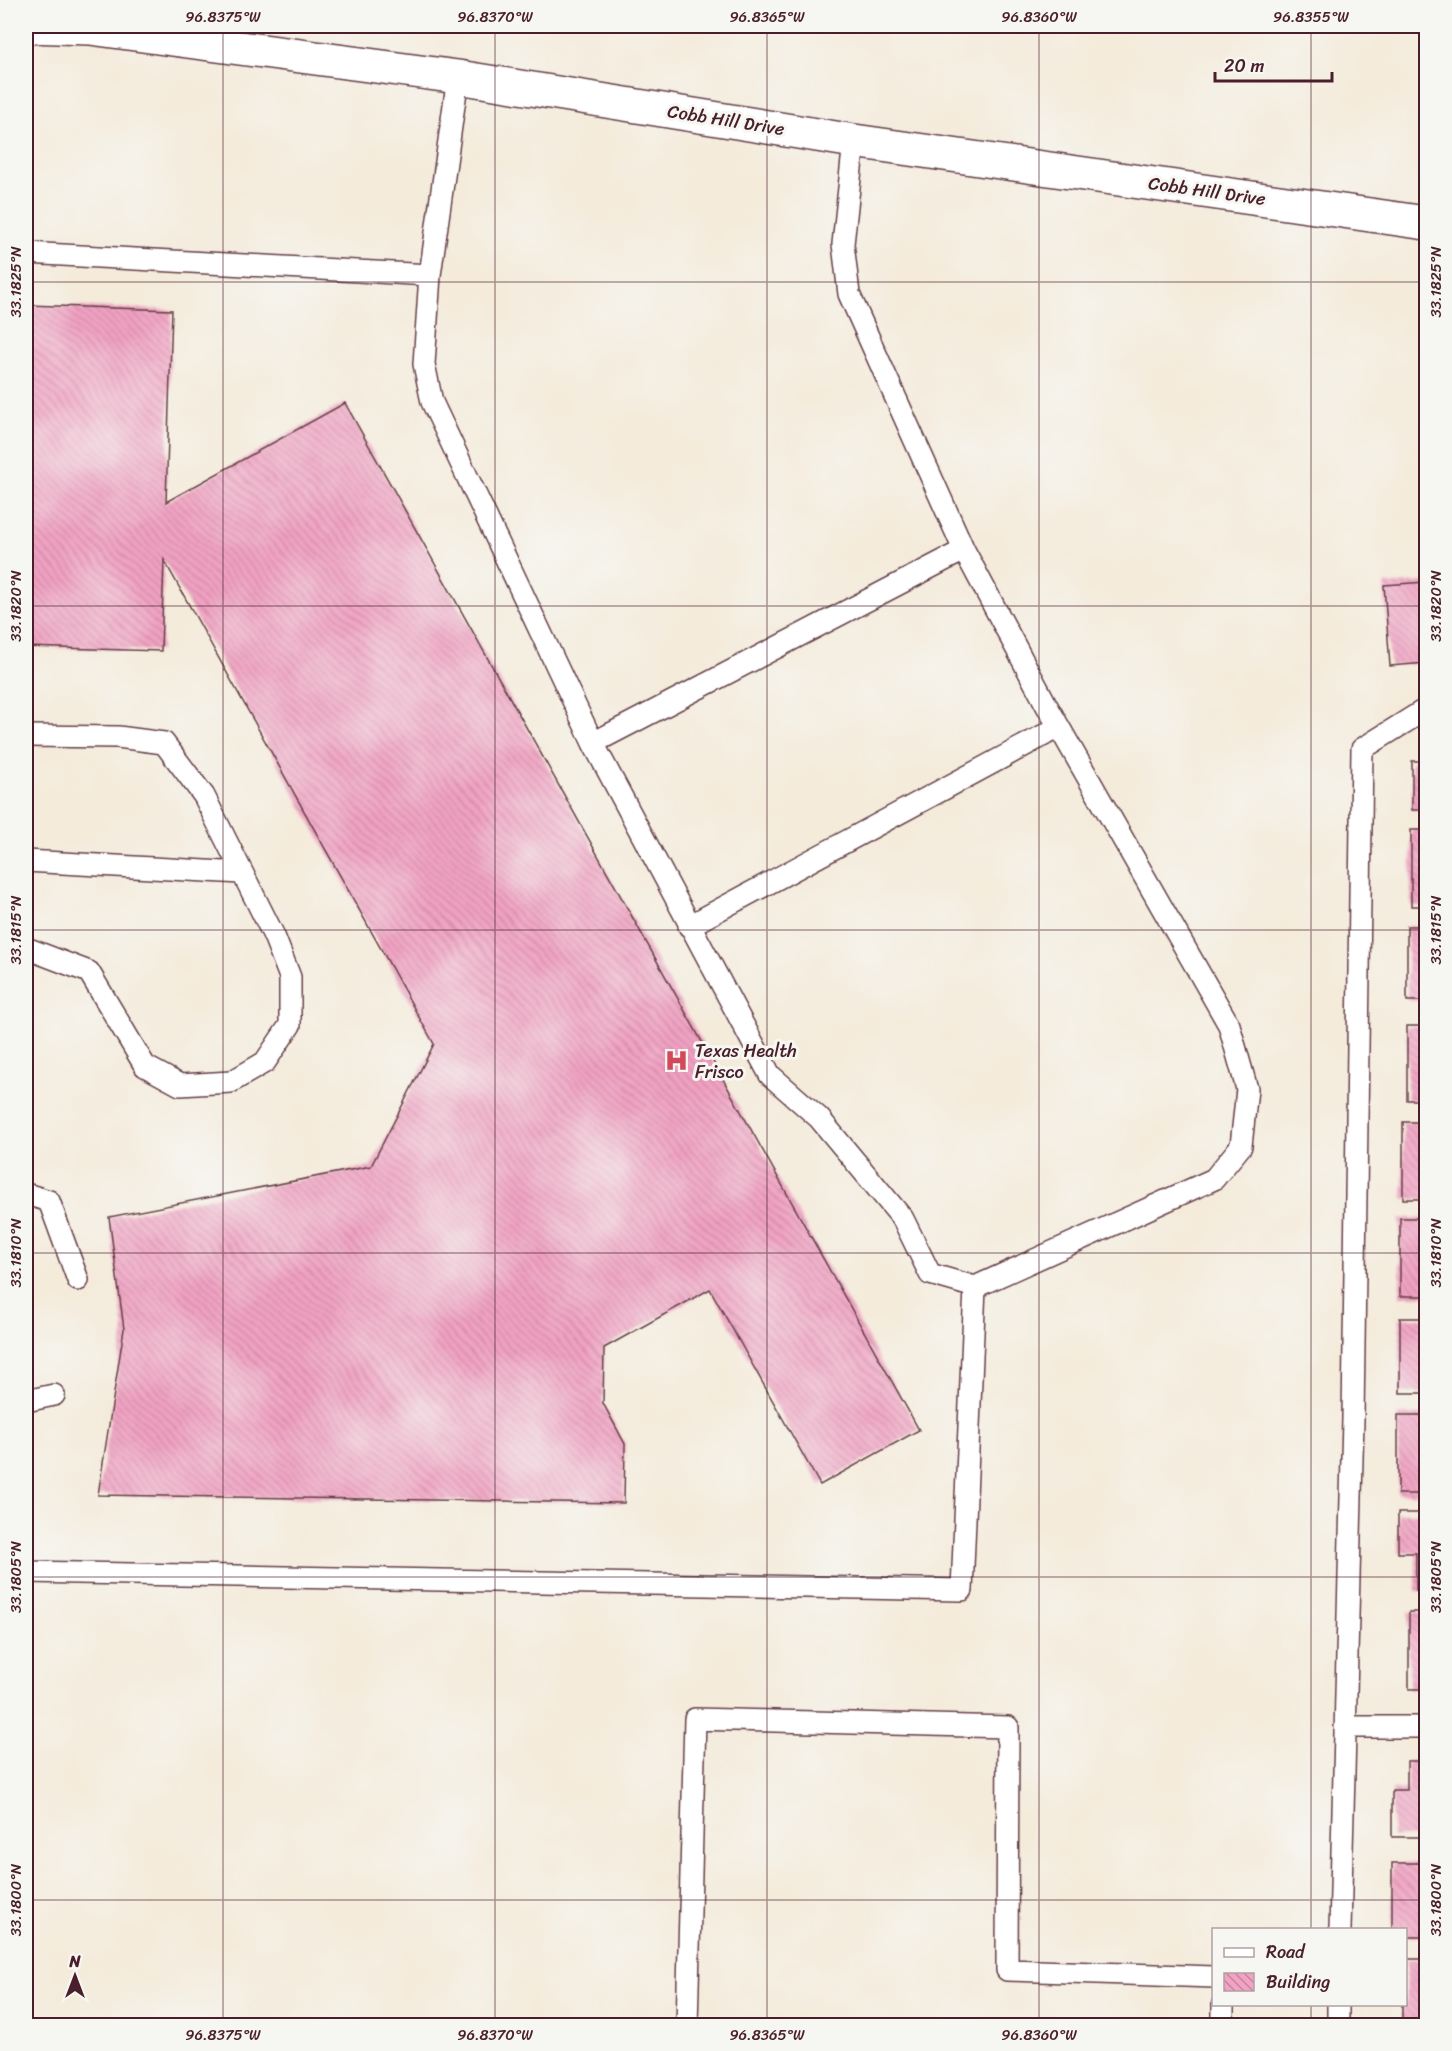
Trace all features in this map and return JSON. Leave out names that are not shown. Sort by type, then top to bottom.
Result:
[{"type":"street","name":"Cobb Hill Drive","points":[[26,26],[90,28],[458,77],[854,141],[1426,223]]},
{"type":"lane","points":[[458,77],[430,275],[424,364],[432,402],[593,743],[688,926],[770,1075],[819,1118],[903,1219],[930,1274],[975,1287],[1214,1179],[1241,1146],[1247,1089],[1229,1025],[1059,727],[964,550],[849,294],[843,244],[854,141]]},
{"type":"lane","points":[[26,253],[430,275]]},
{"type":"lane","points":[[593,743],[964,550]]},
{"type":"lane","points":[[1340,1928],[1353,1419],[1362,749],[1426,709]]},
{"type":"lane","points":[[688,926],[1059,727]]},
{"type":"lane","points":[[26,736],[118,737],[164,742],[204,796],[274,936],[290,977],[290,1025],[265,1062],[231,1082],[180,1085],[145,1066],[89,972],[26,948]]},
{"type":"lane","points":[[26,861],[242,873]]},
{"type":"lane","points":[[26,1194],[49,1201],[78,1280]]},
{"type":"lane","points":[[26,1572],[962,1590],[975,1287]]},
{"type":"lane","points":[[26,1401],[54,1395]]},
{"type":"lane","points":[[687,2025],[694,1719],[1008,1727],[1007,1970],[1212,1977]]},
{"type":"lane","points":[[1345,1727],[1426,1727]]},
{"type":"lane","points":[[1223,2006],[1223,2025]]},
{"type":"lane","points":[[1338,2006],[1338,2025]]},
{"type":"building","name":"Texas Health Frisco","points":[[26,305],[172,310],[166,502],[345,403],[919,1430],[820,1485],[710,1289],[604,1348],[603,1403],[625,1444],[624,1503],[98,1495],[124,1329],[109,1217],[371,1166],[434,1044],[164,560],[161,651],[26,647]]},
{"type":"building","points":[[1426,582],[1426,663],[1390,666],[1384,585]]},
{"type":"building","points":[[1412,761],[1426,761],[1426,810],[1412,810]]},
{"type":"building","points":[[1411,830],[1426,830],[1426,906],[1411,906]]},
{"type":"building","points":[[1407,926],[1426,926],[1426,1001],[1407,1001]]},
{"type":"building","points":[[1407,1026],[1426,1026],[1426,1100],[1407,1100]]},
{"type":"building","points":[[1403,1122],[1426,1122],[1426,1199],[1403,1199]]},
{"type":"building","points":[[1400,1218],[1426,1218],[1426,1296],[1400,1296]]},
{"type":"building","points":[[1400,1318],[1426,1318],[1426,1393],[1400,1393]]},
{"type":"building","points":[[1398,1415],[1426,1415],[1426,1494],[1398,1494]]},
{"type":"building","points":[[1398,1513],[1426,1513],[1426,1591],[1416,1591],[1416,1553],[1398,1553]]},
{"type":"building","points":[[1409,1612],[1426,1612],[1426,1689],[1409,1689]]},
{"type":"building","points":[[1407,1761],[1426,1761],[1426,1837],[1392,1837],[1392,1790],[1407,1790]]},
{"type":"building","points":[[1392,1863],[1426,1863],[1426,1937],[1407,1937],[1407,1928],[1392,1928]]},
{"type":"building","points":[[1407,1959],[1426,1959],[1426,2026],[1402,2026],[1402,2006],[1407,2006]]},
{"type":"place","name":"Texas Health Frisco","points":[[677,1061]]}]
